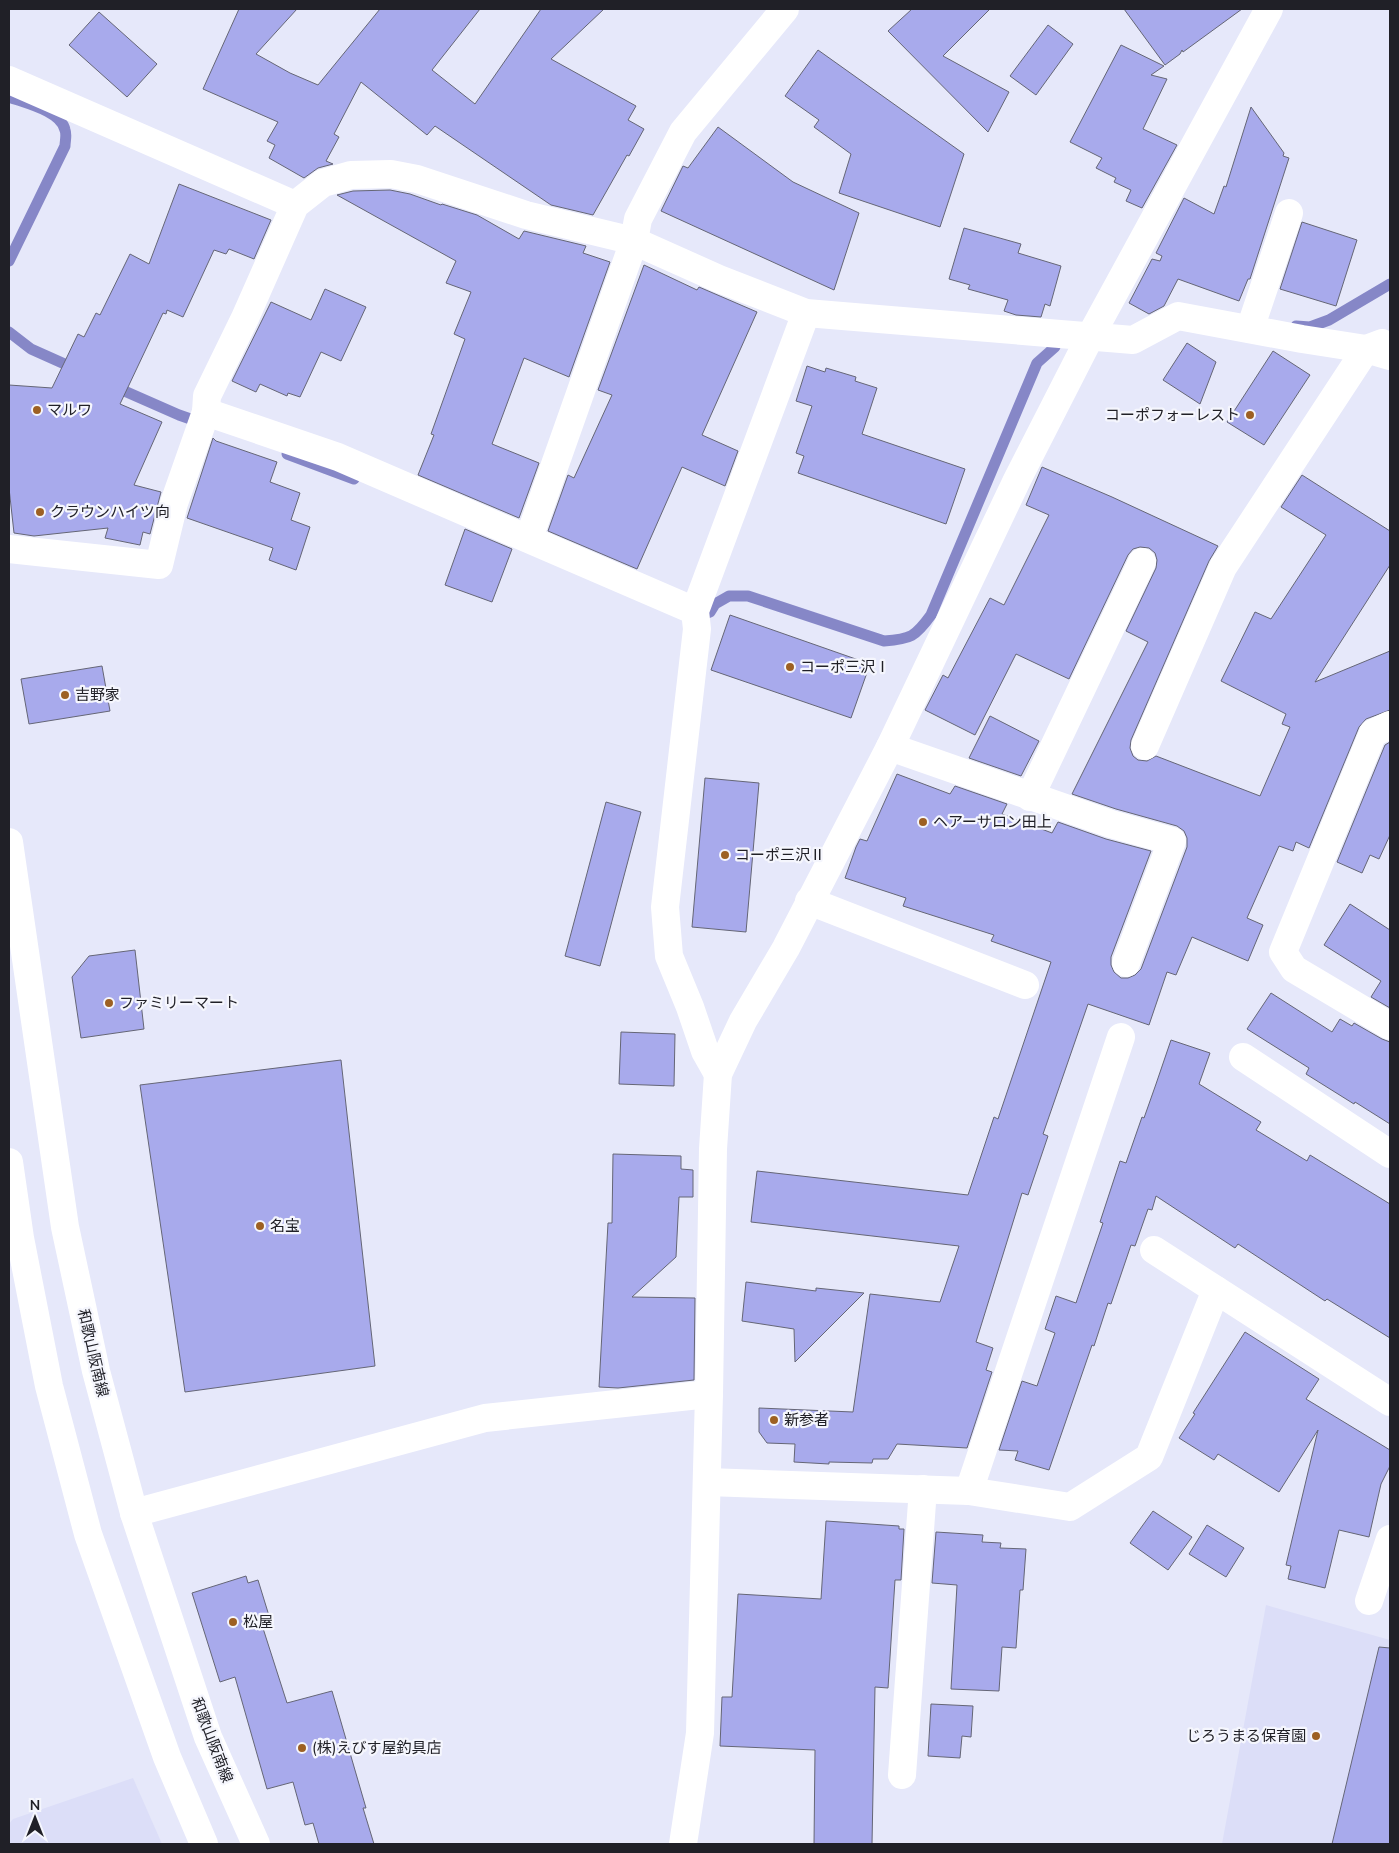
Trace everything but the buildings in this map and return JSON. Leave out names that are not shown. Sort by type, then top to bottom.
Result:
[{"type":"street","points":[[683,1844],[700,1733],[709,1394],[712,1149],[718,1074],[743,1021],[786,948],[890,747],[1017,480],[1090,337],[1269,9]]},
{"type":"street","points":[[529,538],[634,241],[638,219],[683,132],[777,12]]},
{"type":"street","points":[[9,80],[295,205]]},
{"type":"street","points":[[9,549],[159,565],[174,503],[203,420],[207,396],[245,318],[295,205],[323,183],[351,176],[391,174],[417,179],[526,215],[634,241],[719,279],[806,312],[1133,340],[1178,316],[1250,329],[1382,348],[1222,567],[1145,746]]},
{"type":"street","points":[[1250,329],[1289,213]]},
{"type":"street","points":[[718,1074],[705,1051],[690,1007],[669,956],[665,907],[696,620],[806,312]]},
{"type":"street","points":[[203,420],[338,457],[529,538],[696,620]]},
{"type":"street","points":[[1030,797],[1142,562]]},
{"type":"street","points":[[1390,725],[1373,733],[1283,952],[1294,969],[1390,1026]]},
{"type":"street","points":[[890,747],[1030,797],[1111,824],[1172,841],[1126,963]]},
{"type":"street","name":"和歌山阪南線","points":[[9,842],[66,1226],[96,1371],[134,1513],[208,1738],[256,1844]]},
{"type":"street","points":[[809,901],[1026,985]]},
{"type":"street","points":[[969,1491],[1120,1037]]},
{"type":"street","points":[[1243,1057],[1390,1154]]},
{"type":"street","points":[[9,1162],[20,1238],[49,1386],[88,1534],[166,1757],[204,1844]]},
{"type":"street","points":[[1154,1250],[1390,1402]]},
{"type":"street","points":[[707,1482],[969,1491],[1070,1507],[1149,1457],[1216,1290]]},
{"type":"street","points":[[134,1513],[485,1418],[709,1394]]},
{"type":"street","points":[[902,1775],[923,1489]]},
{"type":"street","points":[[1369,1601],[1390,1539]]},
{"type":"shaded area","name":"じろうまる保育園","points":[[1266,1605],[1390,1640],[1390,1844],[1222,1844]]},
{"type":"shaded area","points":[[133,1778],[162,1844],[9,1844],[9,1824],[13,1819]]},
{"type":"waterway","points":[[9,97],[50,113],[62,123],[66,136],[65,146],[9,261]]},
{"type":"waterway","points":[[1296,326],[1310,327],[1329,320],[1390,284]]},
{"type":"waterway","points":[[9,332],[31,349],[78,370]]},
{"type":"waterway","points":[[696,618],[710,612],[715,604],[729,596],[748,596],[884,641],[912,636],[931,615],[1037,363],[1055,347]]},
{"type":"waterway","points":[[113,386],[202,423]]},
{"type":"waterway","points":[[287,454],[354,479]]},
{"type":"place","name":"マルワ","points":[[37,410]]},
{"type":"place","name":"コーポフォーレスト","points":[[1250,415]]},
{"type":"place","name":"クラウンハイツ向","points":[[40,512]]},
{"type":"place","name":"コーポ三沢Ⅰ","points":[[790,667]]},
{"type":"place","name":"吉野家","points":[[65,695]]},
{"type":"place","name":"ヘアーサロン田上","points":[[923,822]]},
{"type":"place","name":"コーポ三沢Ⅱ","points":[[725,855]]},
{"type":"place","name":"ファミリーマート","points":[[109,1003]]},
{"type":"place","name":"名宝","points":[[260,1226]]},
{"type":"place","name":"新参者","points":[[774,1420]]},
{"type":"place","name":"松屋","points":[[233,1622]]},
{"type":"place","name":"じろうまる保育園","points":[[1316,1736]]},
{"type":"place","name":"(株)えびす屋釣具店","points":[[302,1748]]}]
